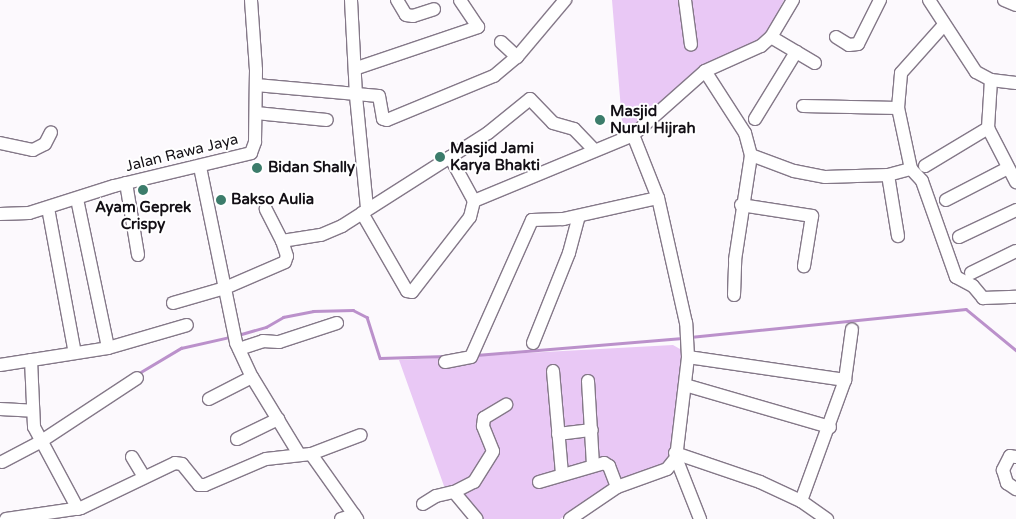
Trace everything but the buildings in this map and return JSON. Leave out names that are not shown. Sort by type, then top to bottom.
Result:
[{"type":"street","name":"Jalan Rawa Jaya","points":[[0,214],[29,213],[126,183],[200,167],[251,153],[254,149],[256,85],[251,0]]},
{"type":"street","points":[[351,0],[365,211],[407,290],[412,293],[470,217],[474,200],[450,158]]},
{"type":"street","points":[[397,0],[406,15],[414,16],[434,9]]},
{"type":"street","points":[[357,68],[478,27],[460,0]]},
{"type":"street","points":[[256,85],[356,96],[379,96],[386,120],[494,76],[517,57],[565,0]]},
{"type":"street","points":[[685,0],[691,45]]},
{"type":"street","points":[[474,200],[632,135],[705,71],[752,52],[771,37],[793,0]]},
{"type":"street","points":[[836,38],[849,45],[858,44],[880,0]]},
{"type":"street","points":[[929,0],[943,26],[970,65],[991,80],[1016,83]]},
{"type":"street","points":[[1004,0],[1016,5]]},
{"type":"street","points":[[943,26],[904,66],[900,81],[898,108],[910,170],[922,181],[956,277],[973,286],[983,298],[1016,298]]},
{"type":"street","points":[[771,37],[815,63]]},
{"type":"street","points":[[501,42],[517,57]]},
{"type":"street","points":[[755,119],[796,52]]},
{"type":"street","points":[[705,71],[745,133],[751,155],[741,205],[734,296]]},
{"type":"street","points":[[991,80],[988,128],[1016,182]]},
{"type":"street","points":[[282,241],[328,233],[488,134],[530,99],[553,122],[574,130],[594,150]]},
{"type":"street","points":[[803,106],[898,108]]},
{"type":"street","points":[[256,113],[327,120]]},
{"type":"street","points":[[925,166],[988,128]]},
{"type":"street","points":[[0,143],[33,150],[45,144],[51,132]]},
{"type":"street","points":[[570,519],[617,487],[667,469],[676,456],[688,357],[687,338],[658,198],[632,135]]},
{"type":"street","points":[[751,155],[794,171],[825,177],[888,175],[910,170]]},
{"type":"street","points":[[200,167],[232,326],[238,346],[252,377],[278,419],[356,517]]},
{"type":"street","points":[[946,200],[1008,168]]},
{"type":"street","points":[[888,175],[898,236]]},
{"type":"street","points":[[126,183],[138,255]]},
{"type":"street","points":[[445,362],[472,355],[532,220],[579,216],[658,198]]},
{"type":"street","points":[[77,199],[108,348]]},
{"type":"street","points":[[741,205],[812,216],[804,266]]},
{"type":"street","points":[[48,208],[75,353]]},
{"type":"street","points":[[173,304],[225,288],[285,262],[287,256],[282,241],[266,209]]},
{"type":"street","points":[[959,237],[1016,210]]},
{"type":"street","points":[[533,343],[569,253],[579,216]]},
{"type":"street","points":[[971,273],[1016,251]]},
{"type":"street","points":[[238,346],[263,341],[279,342],[337,323]]},
{"type":"street","points":[[0,365],[108,348],[187,325]]},
{"type":"street","points":[[801,501],[830,427],[845,380],[852,328]]},
{"type":"street","points":[[688,357],[845,380]]},
{"type":"street","points":[[32,360],[33,411],[38,438],[81,512]]},
{"type":"street","points":[[553,371],[562,473]]},
{"type":"street","points":[[209,398],[252,377]]},
{"type":"street","points":[[2,462],[136,378]]},
{"type":"street","points":[[588,381],[593,465]]},
{"type":"street","points":[[685,385],[830,427]]},
{"type":"street","points":[[423,504],[436,496],[454,492],[474,482],[492,451],[483,426],[484,418],[506,405]]},
{"type":"street","points":[[0,409],[33,411]]},
{"type":"street","points":[[237,439],[278,419]]},
{"type":"street","points":[[558,434],[592,430]]},
{"type":"street","points":[[6,519],[81,512],[144,477],[178,463],[199,485],[205,485],[266,459],[305,454],[361,435]]},
{"type":"street","points":[[676,456],[741,474],[801,501],[827,519]]},
{"type":"street","points":[[676,456],[700,519]]},
{"type":"street","points":[[1016,457],[1010,456],[1002,470],[1007,483],[1016,489]]},
{"type":"street","points":[[132,457],[144,477]]},
{"type":"street","points":[[539,482],[562,473],[604,463],[609,466],[617,487]]},
{"type":"street","points":[[454,492],[477,519]]},
{"type":"street","points":[[341,519],[356,517]]},
{"type":"shaded area","points":[[612,0],[784,0],[760,47],[716,60],[623,134]]},
{"type":"shaded area","points":[[673,345],[687,353],[672,465],[619,484],[560,519],[484,519],[460,490],[444,486],[399,360]]},
{"type":"waterway","points":[[690,337],[966,309],[1016,350]]},
{"type":"waterway","points":[[238,335],[266,327],[283,317],[313,311],[353,310],[367,317],[380,358],[446,356]]},
{"type":"waterway","points":[[139,373],[181,348],[230,337]]},
{"type":"waterway","points":[[476,355],[682,338]]},
{"type":"place","name":"Masjid Nurul Hijrah","points":[[600,120]]},
{"type":"place","name":"Masjid Jami Karya Bhakti","points":[[440,157]]},
{"type":"place","name":"Bidan Shally","points":[[257,168]]},
{"type":"place","name":"Ayam Geprek Crispy","points":[[143,190]]},
{"type":"place","name":"Bakso Aulia","points":[[221,200]]}]
